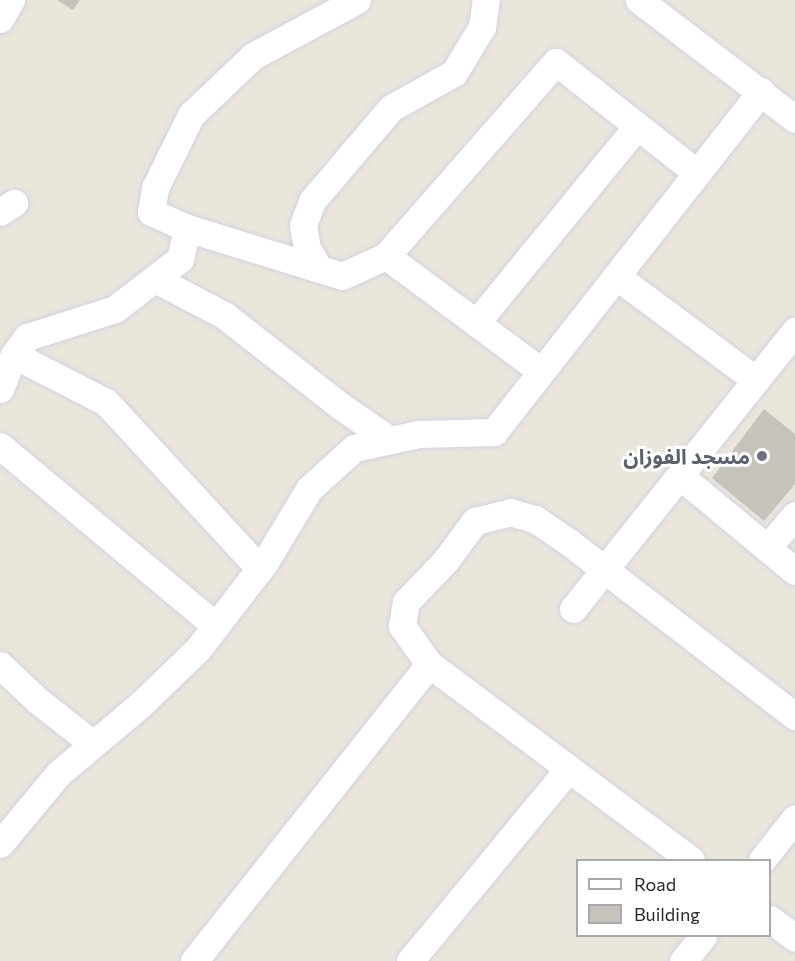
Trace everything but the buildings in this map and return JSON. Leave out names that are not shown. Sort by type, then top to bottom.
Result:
[{"type":"street","points":[[0,19],[10,0]]},
{"type":"street","points":[[357,0],[253,56],[191,115],[155,188],[151,212],[187,228],[342,276],[386,256],[556,62],[696,173]]},
{"type":"street","points":[[319,269],[307,248],[303,225],[312,201],[391,108],[454,73],[482,27],[486,0]]},
{"type":"street","points":[[639,0],[795,119]]},
{"type":"street","points":[[0,844],[59,774],[141,704],[198,649],[260,569],[309,489],[354,448],[419,434],[494,432],[761,91]]},
{"type":"street","points":[[476,323],[637,126]]},
{"type":"street","points":[[0,389],[14,355],[27,337],[115,309],[157,280],[180,259],[187,228]]},
{"type":"street","points":[[386,256],[541,372]]},
{"type":"street","points":[[616,276],[756,380]]},
{"type":"street","points":[[157,280],[224,315],[339,405],[390,440]]},
{"type":"street","points":[[573,609],[795,331]]},
{"type":"street","points":[[14,355],[106,402],[260,569]]},
{"type":"street","points":[[0,446],[216,626]]},
{"type":"street","points":[[680,476],[795,571]]},
{"type":"street","points":[[688,859],[429,664],[402,626],[406,602],[446,560],[475,521],[510,512],[535,519],[570,543],[795,716]]},
{"type":"street","points":[[767,548],[795,515]]},
{"type":"street","points":[[194,961],[429,664]]},
{"type":"street","points":[[0,665],[37,700],[93,744]]},
{"type":"street","points":[[410,961],[568,768]]},
{"type":"street","points":[[764,859],[795,818]]},
{"type":"street","points":[[771,920],[795,938]]},
{"type":"street","points":[[683,961],[702,937]]},
{"type":"place","name":"مسجد الفوزان","points":[[762,456]]}]
